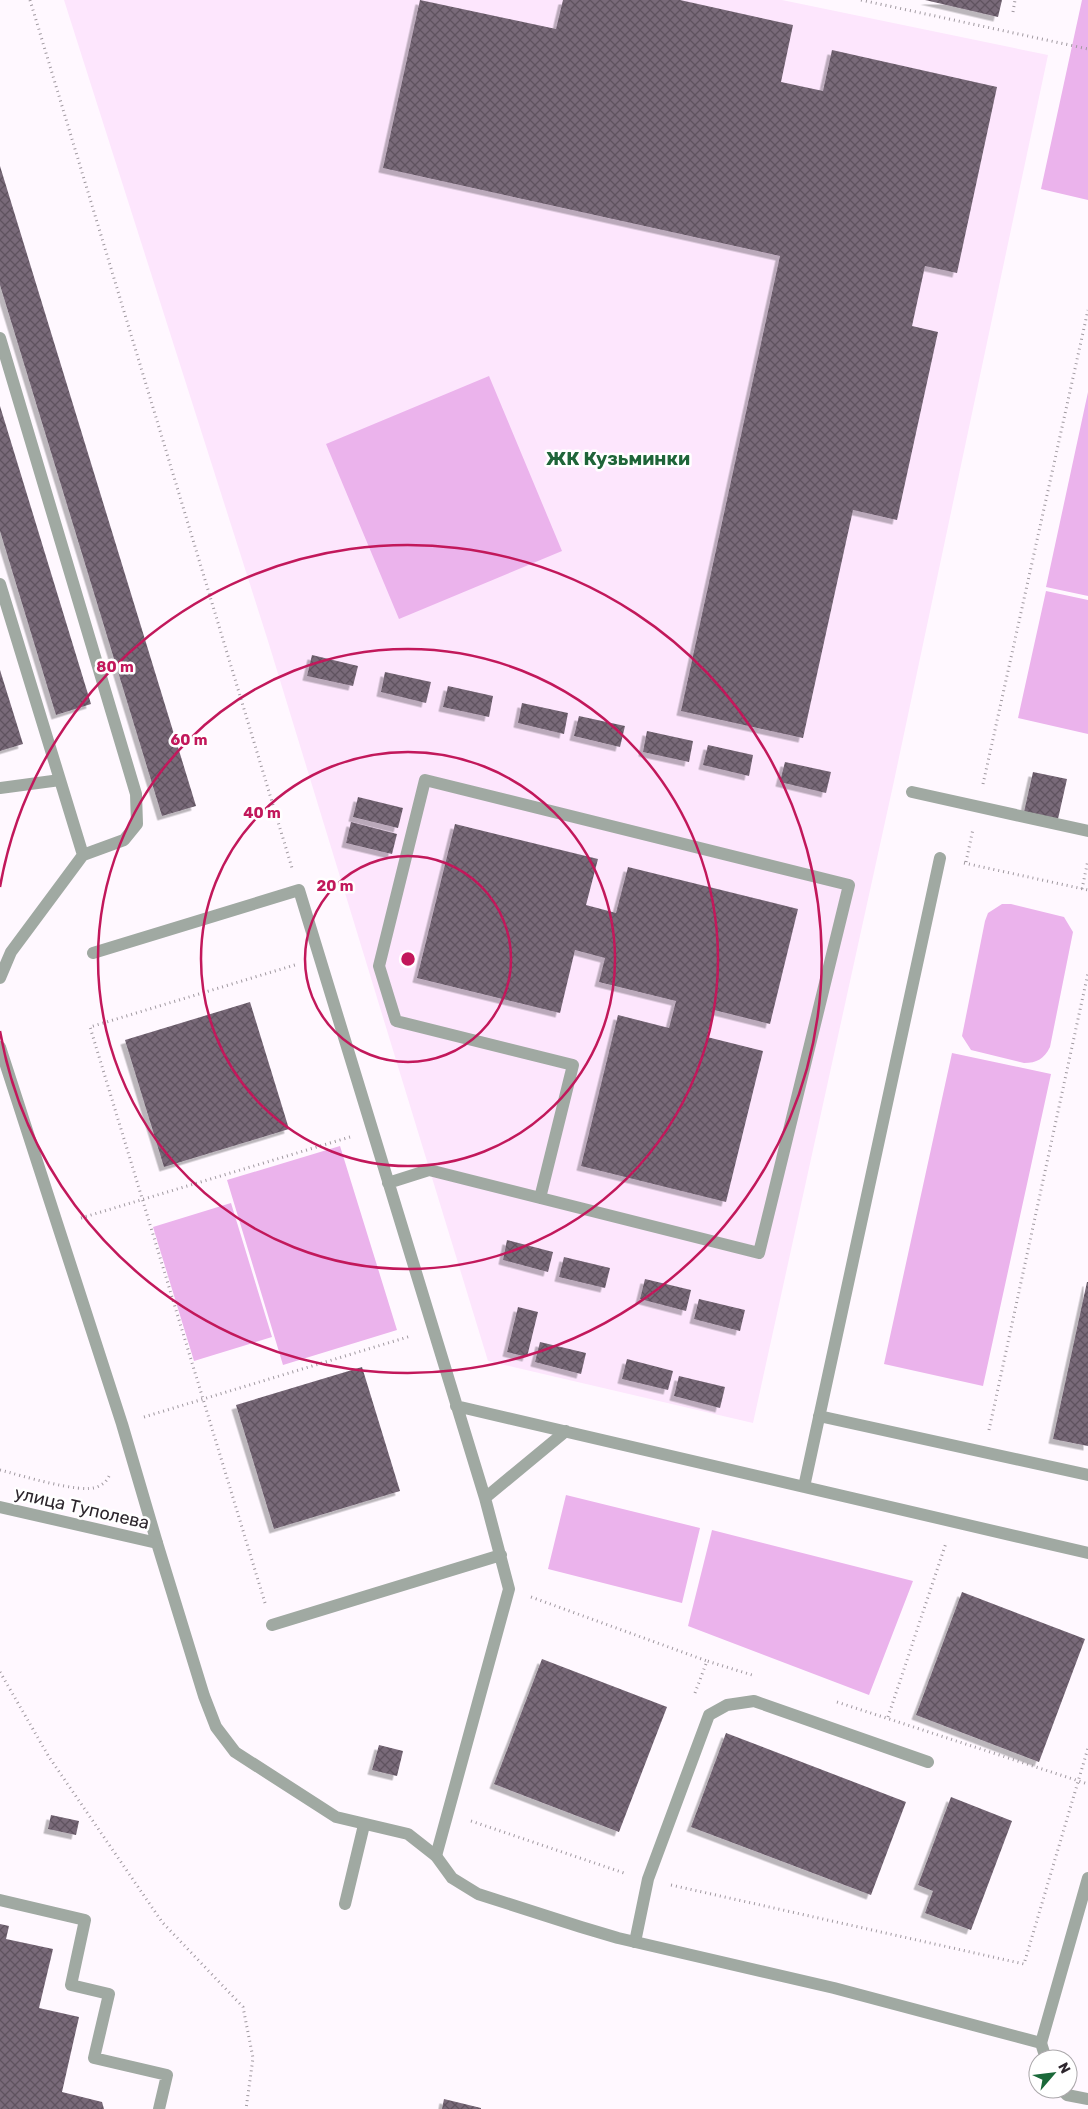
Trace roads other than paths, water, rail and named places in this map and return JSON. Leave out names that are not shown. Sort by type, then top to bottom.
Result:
[{"type":"street","points":[[0,338],[136,794],[137,824],[124,840],[83,856],[11,952],[0,978]]},
{"type":"street","points":[[0,584],[83,856]]},
{"type":"street","points":[[0,788],[60,780]]},
{"type":"street","points":[[388,1183],[429,1170],[540,1198],[758,1252],[849,885],[425,780],[379,966],[396,1021],[573,1065],[540,1198]]},
{"type":"street","points":[[912,792],[1088,831]]},
{"type":"street","points":[[804,1487],[940,858]]},
{"type":"street","points":[[93,953],[299,890],[485,1498],[502,1555],[509,1589],[436,1856]]},
{"type":"street","points":[[0,1047],[122,1424],[156,1543],[204,1696],[216,1727],[234,1752],[336,1817],[408,1834],[436,1856],[452,1878],[478,1894],[635,1942],[834,1988],[1041,2043]]},
{"type":"street","points":[[456,1406],[1088,1553]]},
{"type":"street","points":[[820,1416],[1088,1475]]},
{"type":"street","points":[[485,1498],[566,1431]]},
{"type":"street","name":"улица Туполева","points":[[0,1507],[156,1543]]},
{"type":"street","points":[[272,1625],[502,1555]]},
{"type":"street","points":[[635,1942],[648,1879],[709,1715],[727,1706],[754,1700],[928,1762]]},
{"type":"street","points":[[345,1904],[364,1825]]},
{"type":"street","points":[[1043,2049],[1041,2043],[1088,1878]]},
{"type":"street","points":[[0,1900],[86,1920],[71,1985],[109,1994],[94,2058],[167,2074],[159,2109]]},
{"type":"district","name":"ЖК Кузьминки","points":[[618,458]]}]
